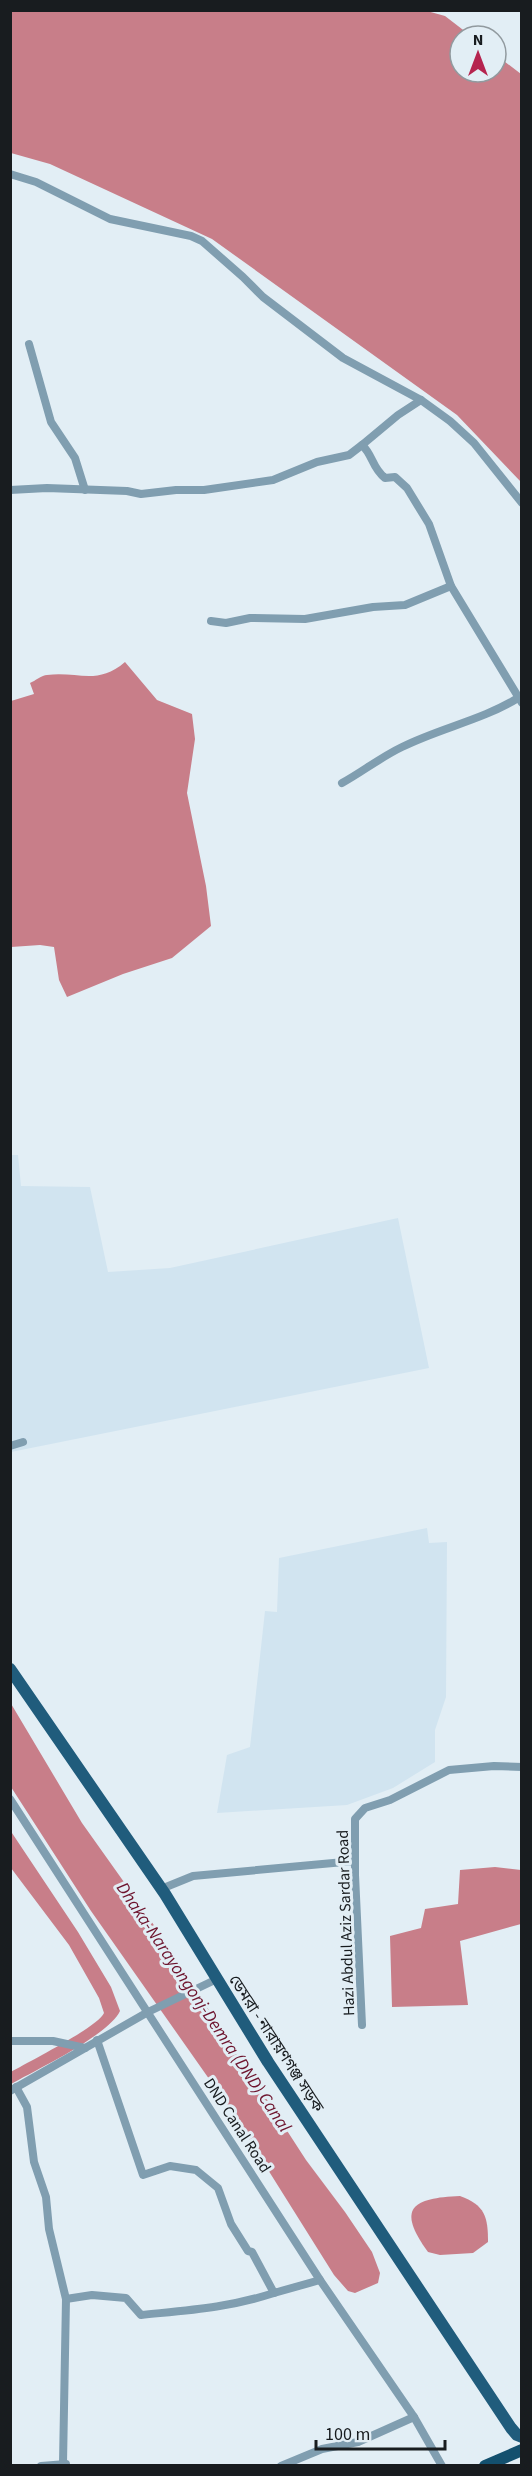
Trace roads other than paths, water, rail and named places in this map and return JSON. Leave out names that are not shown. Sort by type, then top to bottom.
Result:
[{"type":"highway","points":[[485,2466],[518,2452]]},
{"type":"main road","name":"ডেমরা - নারায়ণগঞ্জ সড়ক","points":[[10,1668],[161,1888],[268,2062],[519,2436],[518,2452]]},
{"type":"street","points":[[10,174],[36,182],[110,219],[191,236],[202,241],[263,297],[343,358],[421,400],[474,443],[522,502]]},
{"type":"street","points":[[29,344],[51,422],[75,458],[85,490]]},
{"type":"street","points":[[10,490],[47,488],[127,491],[141,494],[204,490],[273,480],[317,462],[349,455],[398,415],[421,400]]},
{"type":"street","points":[[342,783],[400,747],[520,701],[451,586],[429,524],[407,488],[395,477],[385,478],[375,471],[368,450],[362,445]]},
{"type":"street","points":[[211,621],[226,623],[250,618],[305,619],[373,607],[405,605],[451,586]]},
{"type":"street","points":[[10,1446],[23,1442]]},
{"type":"street","name":"Hazi Abdul Aziz Sardar Road","points":[[362,2025],[355,1819],[364,1808],[390,1800],[449,1770],[494,1766],[522,1767]]},
{"type":"street","name":"DND Canal Road","points":[[10,1799],[320,2280],[414,2417],[442,2466]]},
{"type":"street","points":[[161,1888],[193,1876],[355,1861]]},
{"type":"street","points":[[41,2466],[66,2465],[66,2299],[49,2229],[45,2197],[34,2162],[27,2107],[13,2089],[148,2012],[217,1979]]},
{"type":"street","points":[[10,2040],[52,2041],[85,2048]]},
{"type":"street","points":[[97,2040],[142,2175],[170,2166],[196,2170],[218,2188],[231,2224],[248,2251],[252,2252],[274,2293]]},
{"type":"street","points":[[66,2299],[92,2295],[126,2298],[141,2315],[211,2309],[247,2302],[320,2280]]},
{"type":"street","points":[[281,2466],[322,2449],[358,2442],[414,2417]]},
{"type":"water","points":[[10,11],[427,11],[445,16],[455,24],[448,24],[448,84],[508,84],[508,64],[521,74],[521,482],[457,415],[212,239],[50,164],[11,153]]},
{"type":"water","points":[[125,662],[157,700],[192,714],[195,739],[187,793],[206,886],[211,926],[172,958],[123,974],[67,997],[59,980],[54,947],[40,945],[11,947],[11,701],[34,694],[30,683],[43,676],[58,674],[96,676],[105,674]]},
{"type":"water","name":"Dhaka-Narayongonj-Demra (DND) Canal","points":[[10,1702],[82,1823],[146,1913],[306,2160],[372,2252],[380,2273],[378,2283],[355,2293],[348,2291],[334,2275],[226,2103],[91,1911],[11,1787]]},
{"type":"water","points":[[10,1830],[78,1932],[111,1987],[120,2011],[102,2031],[11,2084],[11,2072],[89,2027],[104,2013],[99,1998],[69,1945],[11,1868]]},
{"type":"water","points":[[495,1867],[521,1870],[521,1924],[460,1941],[468,2005],[392,2007],[390,1936],[421,1928],[425,1909],[458,1904],[460,1870]]},
{"type":"water","points":[[460,2196],[480,2208],[486,2219],[488,2242],[473,2253],[440,2255],[428,2252],[413,2225],[411,2215],[414,2208],[430,2199]]}]
